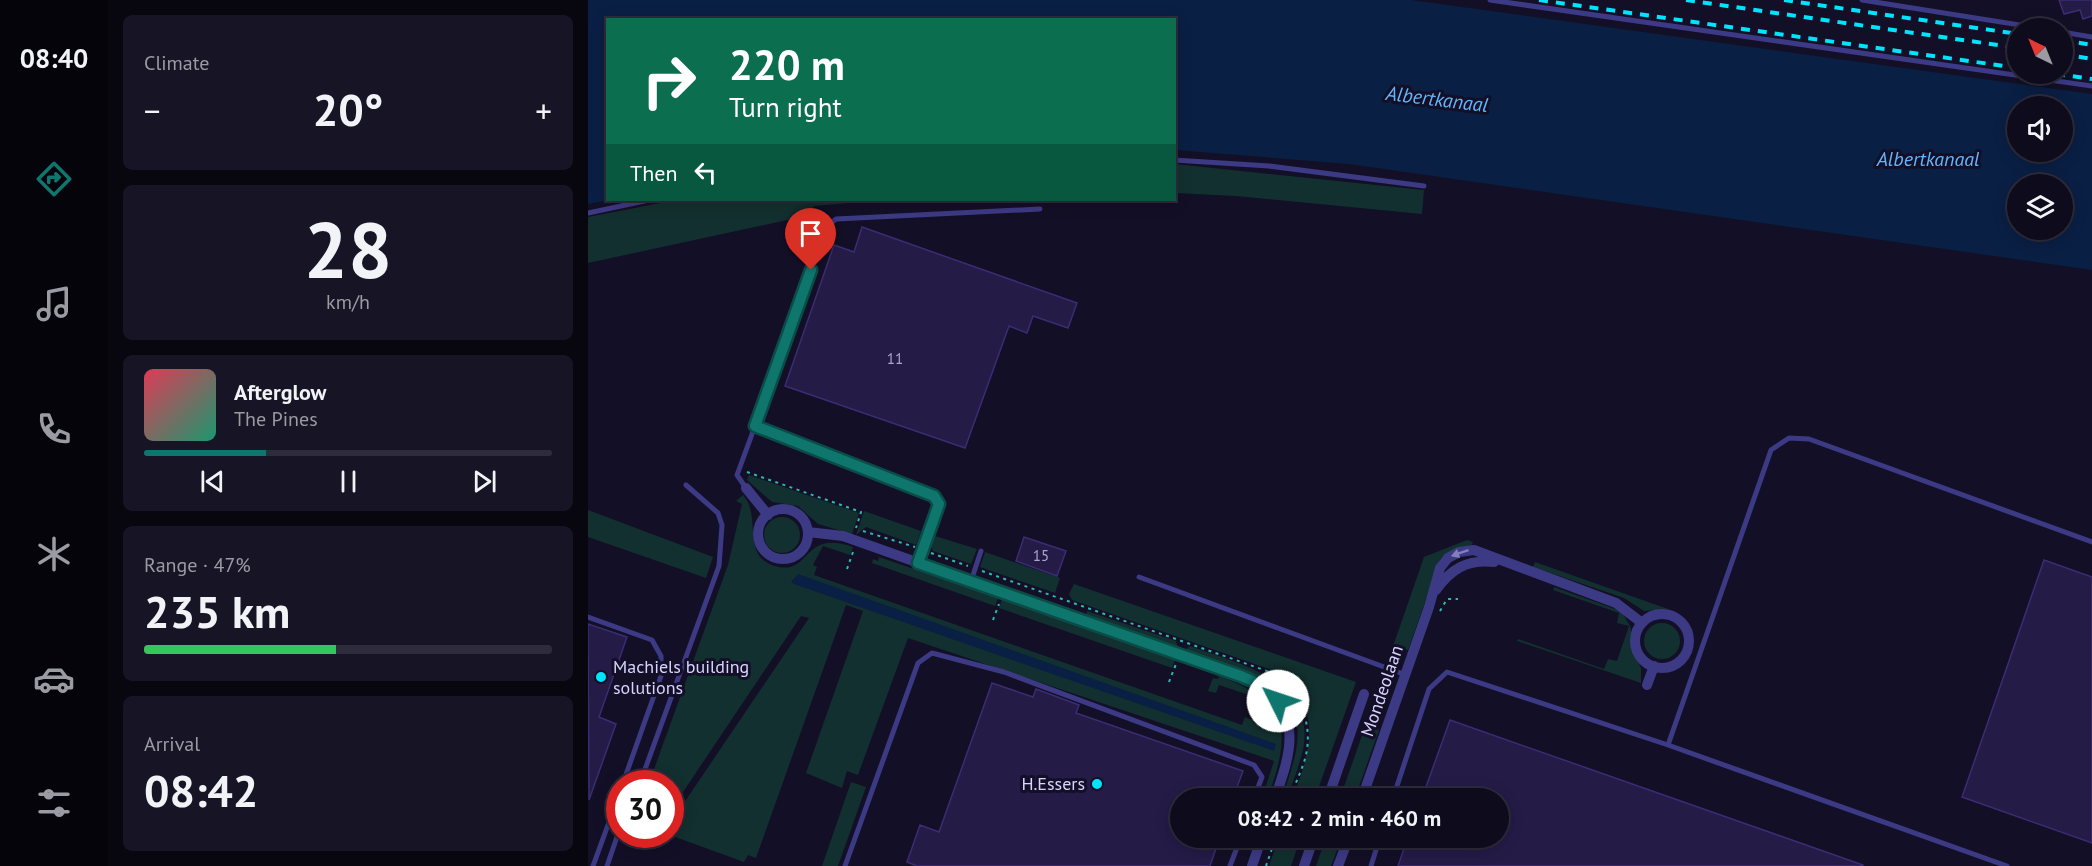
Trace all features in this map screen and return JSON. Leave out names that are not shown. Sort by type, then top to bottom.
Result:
[{"type":"street","points":[[746,488],[768,515]]},
{"type":"street","points":[[780,510],[793,511],[804,520],[808,532],[805,546],[795,556],[773,557],[762,548],[759,541],[759,527],[768,515],[780,510]]},
{"type":"street","points":[[808,532],[829,533],[1262,685],[1285,712],[1291,738],[1278,788]]},
{"type":"street","name":"Mondeolaan","points":[[1366,788],[1432,595],[1450,572],[1463,565],[1484,561],[1510,564],[1616,603],[1642,623]]},
{"type":"street","points":[[1668,614],[1683,624],[1689,635],[1689,647],[1679,661],[1668,667],[1654,666],[1642,658],[1636,647],[1636,634],[1642,623],[1655,615],[1668,614]]},
{"type":"street","points":[[1647,685],[1654,666]]},
{"type":"street","points":[[1331,788],[1364,694]]},
{"type":"street","points":[[1251,866],[1258,848]]},
{"type":"street","points":[[1304,866],[1310,848]]},
{"type":"street","points":[[1338,866],[1345,848]]},
{"type":"lane","points":[[1490,0],[2092,86]]},
{"type":"lane","points":[[1862,0],[2007,23]]},
{"type":"lane","points":[[2073,34],[2092,37]]},
{"type":"lane","points":[[1176,160],[1269,166],[1424,186]]},
{"type":"lane","points":[[588,213],[644,201]]},
{"type":"lane","points":[[746,488],[737,475],[828,226],[836,219],[1040,209]]},
{"type":"lane","points":[[755,426],[934,496],[939,504],[918,563]]},
{"type":"lane","points":[[1668,745],[1771,450],[1789,438],[1809,439],[2092,542]]},
{"type":"lane","points":[[645,770],[719,566],[722,525],[718,513],[686,485]]},
{"type":"lane","points":[[970,581],[981,551]]},
{"type":"lane","points":[[1138,577],[1406,675]]},
{"type":"lane","points":[[588,617],[652,640],[661,656],[661,676],[628,770]]},
{"type":"lane","points":[[845,866],[918,663],[932,653],[1004,672],[1254,765],[1262,777],[1258,788]]},
{"type":"lane","points":[[1396,788],[1430,689],[1447,672],[1668,745],[2007,866]]},
{"type":"lane","points":[[594,866],[606,832]]},
{"type":"lane","points":[[607,866],[613,848]]},
{"type":"lane","points":[[1230,866],[1236,848]]},
{"type":"lane","points":[[1371,866],[1377,848]]},
{"type":"path","points":[[740,469],[861,512],[847,569]]},
{"type":"path","points":[[993,620],[1000,599]]},
{"type":"path","points":[[1439,615],[1447,599],[1458,599]]},
{"type":"path","points":[[1169,682],[1177,660]]},
{"type":"path","points":[[1266,866],[1272,848]]},
{"type":"green space","points":[[1176,164],[1424,190],[1422,214],[1236,196],[1176,193]]},
{"type":"green space","points":[[671,201],[871,201],[814,206],[810,215],[588,263],[588,217]]},
{"type":"green space","points":[[749,475],[859,513],[852,534],[818,524],[798,506],[772,502],[747,480]]},
{"type":"green space","points":[[743,495],[749,504],[755,547],[767,563],[789,567],[797,564],[816,547],[825,543],[853,547],[850,555],[823,546],[813,565],[817,567],[814,575],[1242,725],[1245,717],[1255,721],[1261,699],[1219,685],[1216,693],[1208,691],[1213,678],[1218,679],[1219,676],[1243,686],[1260,697],[1272,709],[1279,722],[1282,737],[1280,754],[1271,788],[1265,788],[1274,761],[908,638],[858,775],[847,771],[842,788],[806,773],[863,611],[846,605],[756,858],[748,855],[744,862],[684,840],[684,803],[809,618],[801,616],[684,791],[684,770],[654,770],[728,565],[742,504],[736,501]]},
{"type":"green space","points":[[588,510],[713,557],[706,578],[588,537]]},
{"type":"green space","points":[[864,511],[921,531],[916,545],[866,527],[856,535]]},
{"type":"green space","points":[[782,517],[795,522],[800,535],[795,548],[782,553],[769,548],[764,535],[769,522]]},
{"type":"green space","points":[[935,536],[977,549],[971,564],[933,551],[931,546]]},
{"type":"green space","points":[[1467,540],[1473,542],[1471,546],[1454,550],[1440,560],[1408,650],[1402,648],[1391,652],[1424,557]]},
{"type":"green space","points":[[985,552],[1060,578],[1055,593],[980,567]]},
{"type":"green space","points":[[879,557],[998,598],[995,606],[872,563],[873,559],[878,561]]},
{"type":"green space","points":[[1535,562],[1668,609],[1644,611],[1624,598],[1533,567]]},
{"type":"green space","points":[[1074,584],[1356,682],[1319,788],[1296,788],[1309,743],[1306,712],[1299,697],[1287,683],[1269,669],[1072,600],[1069,594]]},
{"type":"green space","points":[[1554,587],[1623,614],[1631,628],[1631,646],[1641,668],[1641,683],[1517,641],[1518,639],[1604,669],[1608,659],[1617,661],[1629,626],[1617,623],[1619,613],[1553,590]]},
{"type":"green space","points":[[1002,599],[1175,660],[1172,668],[999,608]]},
{"type":"green space","points":[[1087,611],[1176,641],[1178,648],[1086,616]]},
{"type":"green space","points":[[1662,623],[1675,628],[1680,641],[1675,654],[1662,659],[1649,654],[1644,641],[1649,628]]},
{"type":"green space","points":[[1190,646],[1251,668],[1270,678],[1286,691],[1298,707],[1304,726],[1303,750],[1291,788],[1285,788],[1293,765],[1298,734],[1291,706],[1281,692],[1266,680],[1184,651]]},
{"type":"green space","points":[[1378,690],[1376,722],[1379,730],[1359,788],[1344,788]]},
{"type":"green space","points":[[851,782],[866,787],[838,866],[822,866]]},
{"type":"green space","points":[[1275,848],[1297,848],[1291,866],[1269,866]]},
{"type":"green space","points":[[1322,848],[1338,848],[1331,866],[1316,866]]},
{"type":"water","name":"Albertkanaal","points":[[588,0],[1411,0],[2092,94],[2092,270],[1349,164],[1176,150],[1176,18],[606,18],[606,201],[588,204]]},
{"type":"water","points":[[798,574],[1276,744],[1274,751],[794,584],[791,582]]},
{"type":"building","points":[[2059,0],[2092,0],[2092,16],[2083,19],[2080,10],[2064,14]]},
{"type":"building","points":[[862,227],[1077,303],[1068,328],[1033,316],[1027,333],[1009,326],[965,448],[785,386],[834,245],[854,252]]},
{"type":"building","points":[[1024,537],[1066,551],[1057,576],[1016,561]]},
{"type":"building","points":[[2044,560],[2092,577],[2092,843],[1962,797]]},
{"type":"building","name":"Machiels building solutions","points":[[588,624],[627,637],[599,717],[616,724],[589,800]]},
{"type":"building","name":"H.Essers","points":[[992,683],[1033,697],[1036,689],[1079,705],[1076,713],[1243,771],[1237,788],[1170,788],[1170,848],[1216,848],[1210,866],[917,866],[907,862],[920,825],[939,832]]},
{"type":"building","points":[[1450,720],[1863,866],[1398,866],[1404,848],[1509,848],[1509,788],[1426,788]]},
{"type":"railway","points":[[1539,0],[2007,66]]},
{"type":"railway","points":[[1686,0],[2007,46]]},
{"type":"railway","points":[[1784,0],[2007,32]]},
{"type":"railway","points":[[2073,42],[2092,45]]},
{"type":"railway","points":[[2073,56],[2092,59]]},
{"type":"railway","points":[[2073,76],[2092,79]]},
{"type":"place","name":"Machiels building solutions","points":[[601,677]]},
{"type":"place","name":"H.Essers","points":[[1097,784]]},
{"type":"route","points":[[811,270],[755,426],[934,496],[939,504],[918,563],[1241,676],[1262,685],[1278,701]]}]
